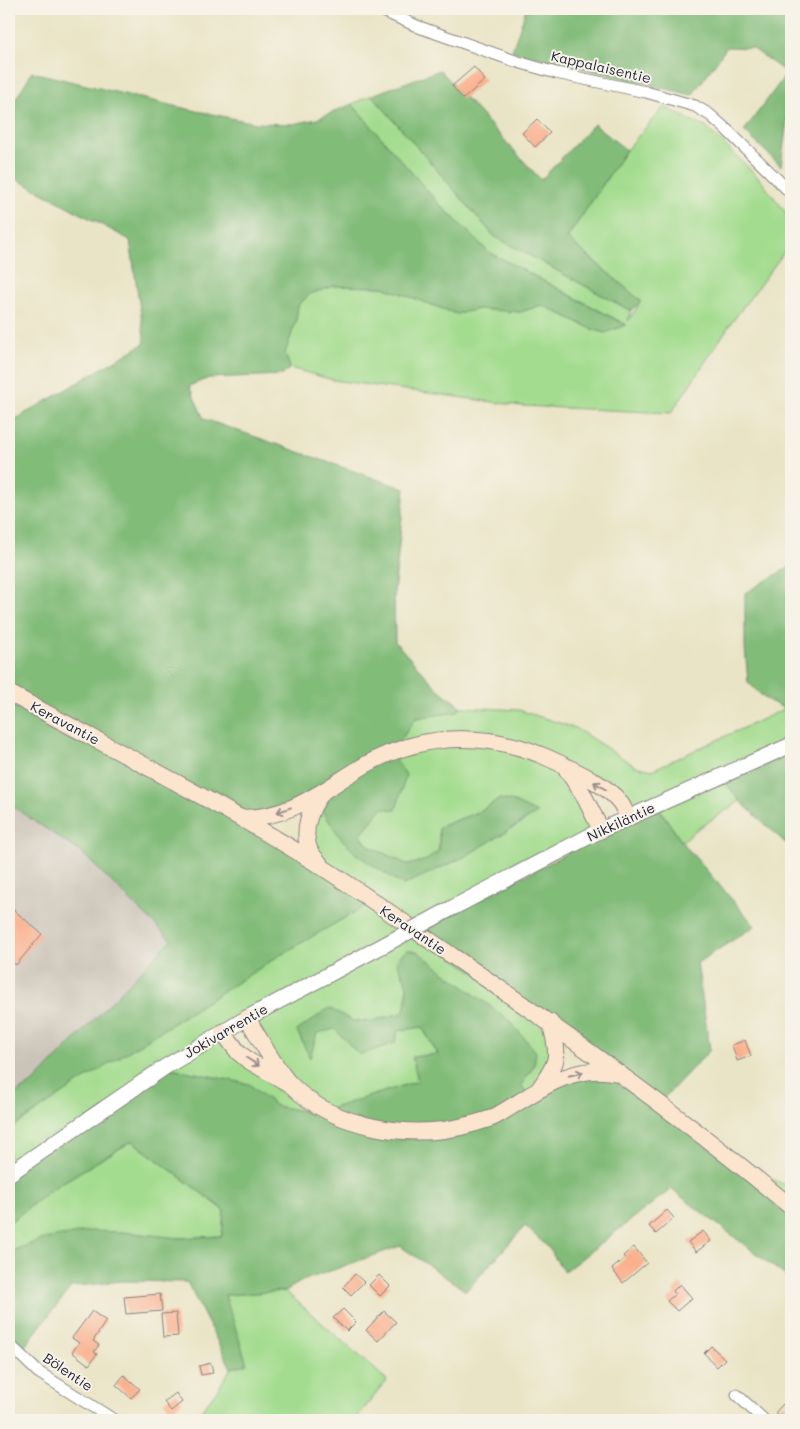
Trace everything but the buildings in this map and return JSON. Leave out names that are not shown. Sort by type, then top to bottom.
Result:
[{"type":"main road","name":"Keravantie","points":[[9,693],[240,818],[322,868],[550,1022],[743,1167],[791,1207]]},
{"type":"main road","points":[[240,818],[268,816],[310,800],[376,760],[417,745],[438,740],[464,738],[492,740],[518,746],[562,765],[613,795],[621,803],[628,818]]},
{"type":"main road","points":[[562,765],[576,782],[601,830]]},
{"type":"main road","points":[[322,868],[309,850],[306,830],[309,816],[325,790]]},
{"type":"main road","points":[[247,1018],[290,1084]]},
{"type":"main road","points":[[536,1092],[554,1068],[557,1053],[550,1022]]},
{"type":"main road","points":[[223,1032],[238,1052],[249,1061],[290,1084],[326,1110],[354,1122],[388,1130],[426,1132],[463,1127],[492,1118],[536,1092],[572,1075],[592,1071],[619,1073]]},
{"type":"street","name":"Kappalaisentie","points":[[379,9],[419,27],[518,62],[556,73],[646,92],[695,106],[710,115],[727,130],[791,193]]},
{"type":"street","name":"Nikkiläntie","points":[[454,907],[601,830],[791,745]]},
{"type":"street","name":"Jokivarrentie","points":[[9,1174],[119,1098],[223,1032],[454,907]]},
{"type":"street","name":"Bölentie","points":[[9,1344],[38,1372],[114,1420]]},
{"type":"street","points":[[736,1395],[764,1420]]},
{"type":"shaded area","points":[[9,804],[82,853],[171,940],[35,1081],[9,1098]]},
{"type":"green space","points":[[526,9],[791,9],[791,90],[781,166],[744,131],[787,73],[752,48],[727,47],[692,95],[512,51]]},
{"type":"green space","points":[[440,70],[541,180],[594,124],[626,150],[567,238],[641,301],[631,311],[494,236],[372,95]]},
{"type":"green space","points":[[32,72],[178,107],[255,123],[293,124],[317,119],[352,104],[438,203],[489,252],[626,325],[605,333],[592,329],[542,305],[520,312],[478,309],[457,314],[383,287],[333,286],[310,294],[298,305],[296,321],[285,353],[290,368],[283,375],[209,378],[189,386],[204,419],[405,489],[394,592],[395,642],[438,689],[461,707],[457,712],[416,718],[392,753],[406,775],[396,810],[382,808],[360,835],[369,846],[408,865],[427,860],[439,850],[439,827],[478,812],[500,799],[514,802],[537,813],[464,857],[403,885],[356,854],[339,836],[316,801],[241,818],[372,902],[277,957],[77,1084],[9,1130],[9,1098],[35,1081],[171,940],[82,853],[9,804],[9,423],[145,343],[130,240],[9,175],[9,110]]},
{"type":"green space","points":[[372,95],[494,236],[631,311],[628,321],[641,301],[567,238],[626,150],[664,107],[707,128],[758,177],[791,219],[791,243],[729,326],[671,413],[522,406],[333,380],[290,368],[285,353],[296,321],[298,305],[310,294],[333,286],[383,287],[457,314],[478,309],[520,312],[542,305],[604,333],[625,324],[489,252],[438,203],[352,104]]},
{"type":"green space","points":[[791,566],[791,706],[785,709],[764,698],[748,682],[745,647],[745,593]]},
{"type":"green space","points":[[791,706],[791,745],[721,777],[740,801],[693,832],[687,839],[681,841],[657,805],[628,818],[621,803],[564,765],[601,830],[418,933],[550,1022],[557,1053],[529,1097],[521,1085],[534,1066],[396,961],[407,986],[407,998],[403,1013],[372,1021],[352,1021],[329,1009],[297,1031],[310,1057],[316,1033],[335,1029],[398,1031],[422,1027],[438,1055],[418,1081],[327,1110],[354,1122],[276,1106],[249,1084],[165,1067],[9,1174],[9,1130],[77,1084],[277,957],[372,902],[309,850],[316,801],[403,885],[464,857],[537,813],[514,802],[500,799],[478,812],[439,827],[439,850],[427,860],[408,865],[369,846],[360,835],[382,808],[396,810],[391,753],[416,718],[457,712],[461,707],[519,710],[575,728],[635,766],[652,770]],"holes":[[[247,1018],[278,1077],[224,1032]]]},
{"type":"green space","points":[[791,745],[791,796],[783,800],[791,812],[791,848],[740,801],[721,777]]},
{"type":"green space","points":[[657,805],[681,841],[755,926],[697,963],[710,1050],[659,1103],[791,1207],[791,1280],[671,1189],[564,1272],[548,1247],[525,1226],[466,1291],[400,1246],[302,1281],[285,1291],[225,1295],[247,1364],[231,1368],[187,1282],[121,1281],[71,1287],[18,1355],[11,1359],[9,1357],[9,1252],[44,1239],[91,1231],[123,1232],[180,1238],[222,1236],[224,1210],[132,1141],[53,1188],[9,1223],[9,1174],[165,1067],[249,1084],[276,1106],[351,1121],[326,1110],[418,1081],[412,1057],[438,1054],[422,1027],[398,1031],[395,1043],[359,1055],[335,1029],[317,1033],[310,1058],[297,1031],[329,1008],[353,1021],[372,1021],[403,1013],[407,998],[407,986],[396,961],[406,950],[418,952],[511,1022],[536,1052],[534,1066],[521,1085],[529,1096],[555,1082],[618,1073],[418,933]]},
{"type":"green space","points":[[132,1141],[224,1210],[222,1236],[44,1239],[9,1252],[9,1223],[53,1188]]},
{"type":"green space","points":[[743,1167],[791,1187],[791,1207]]},
{"type":"green space","points":[[285,1291],[387,1380],[355,1420],[194,1420],[218,1389],[231,1368],[246,1364],[224,1295]]}]
